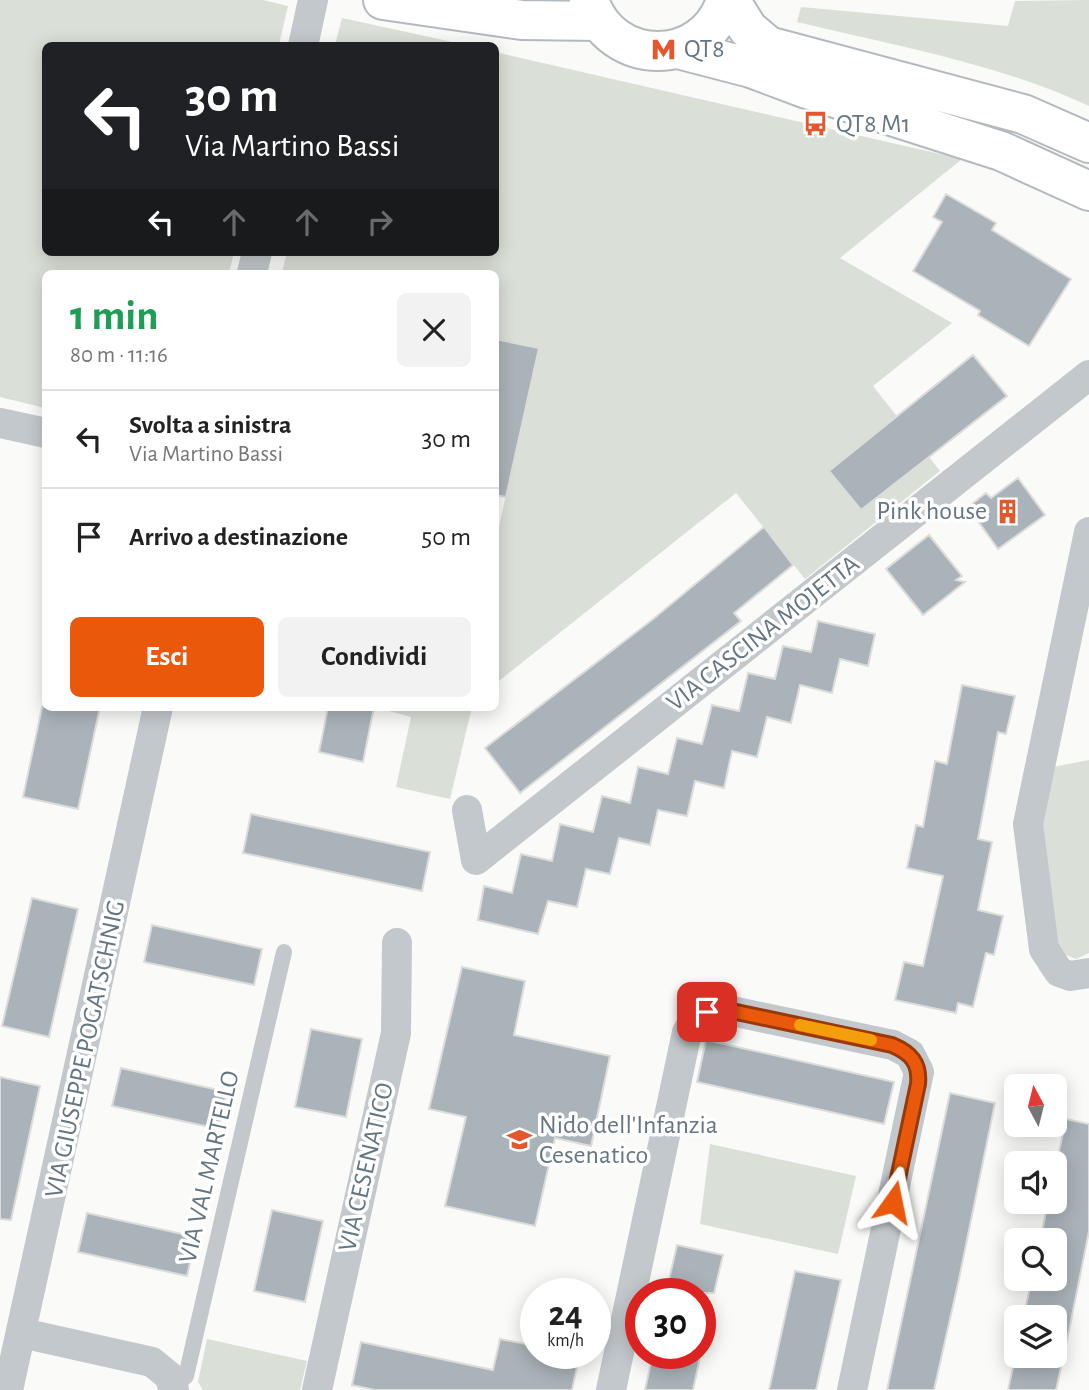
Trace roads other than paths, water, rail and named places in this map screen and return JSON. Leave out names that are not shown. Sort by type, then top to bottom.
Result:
[{"type":"street","points":[[304,42],[313,0]]},
{"type":"street","points":[[383,0],[522,20],[594,10],[609,33],[629,47],[651,52],[678,49],[751,68],[807,89],[1001,150],[1089,191]]},
{"type":"street","points":[[678,49],[708,32],[728,0],[747,29],[768,46],[1023,114],[1089,144]]},
{"type":"street","name":"VIA CASCINA MOJETTA","points":[[467,810],[476,860],[1089,375]]},
{"type":"street","points":[[0,423],[42,431]]},
{"type":"street","points":[[1079,975],[1059,972],[1044,948],[1028,824],[1089,532]]},
{"type":"street","name":"VIA GIUSEPPE POGATSCHNIG","points":[[8,1390],[157,711]]},
{"type":"street","name":"VIA CESENATICO","points":[[317,1390],[396,1033],[397,943]]},
{"type":"street","points":[[611,1390],[687,1032],[697,1017],[727,1010],[892,1045],[910,1054],[919,1072],[852,1390]]},
{"type":"street","points":[[22,1333],[152,1362],[162,1367],[173,1389]]},
{"type":"lane","name":"VIA VAL MARTELLO","points":[[173,1389],[186,1376],[284,952]]},
{"type":"place","name":"QT8","points":[[664,49]]},
{"type":"place","name":"QT8 M1","points":[[816,124]]},
{"type":"place","name":"Pink house","points":[[1007,511]]},
{"type":"place","name":"Nido dell'Infanzia Cesenatico","points":[[519,1140]]}]
